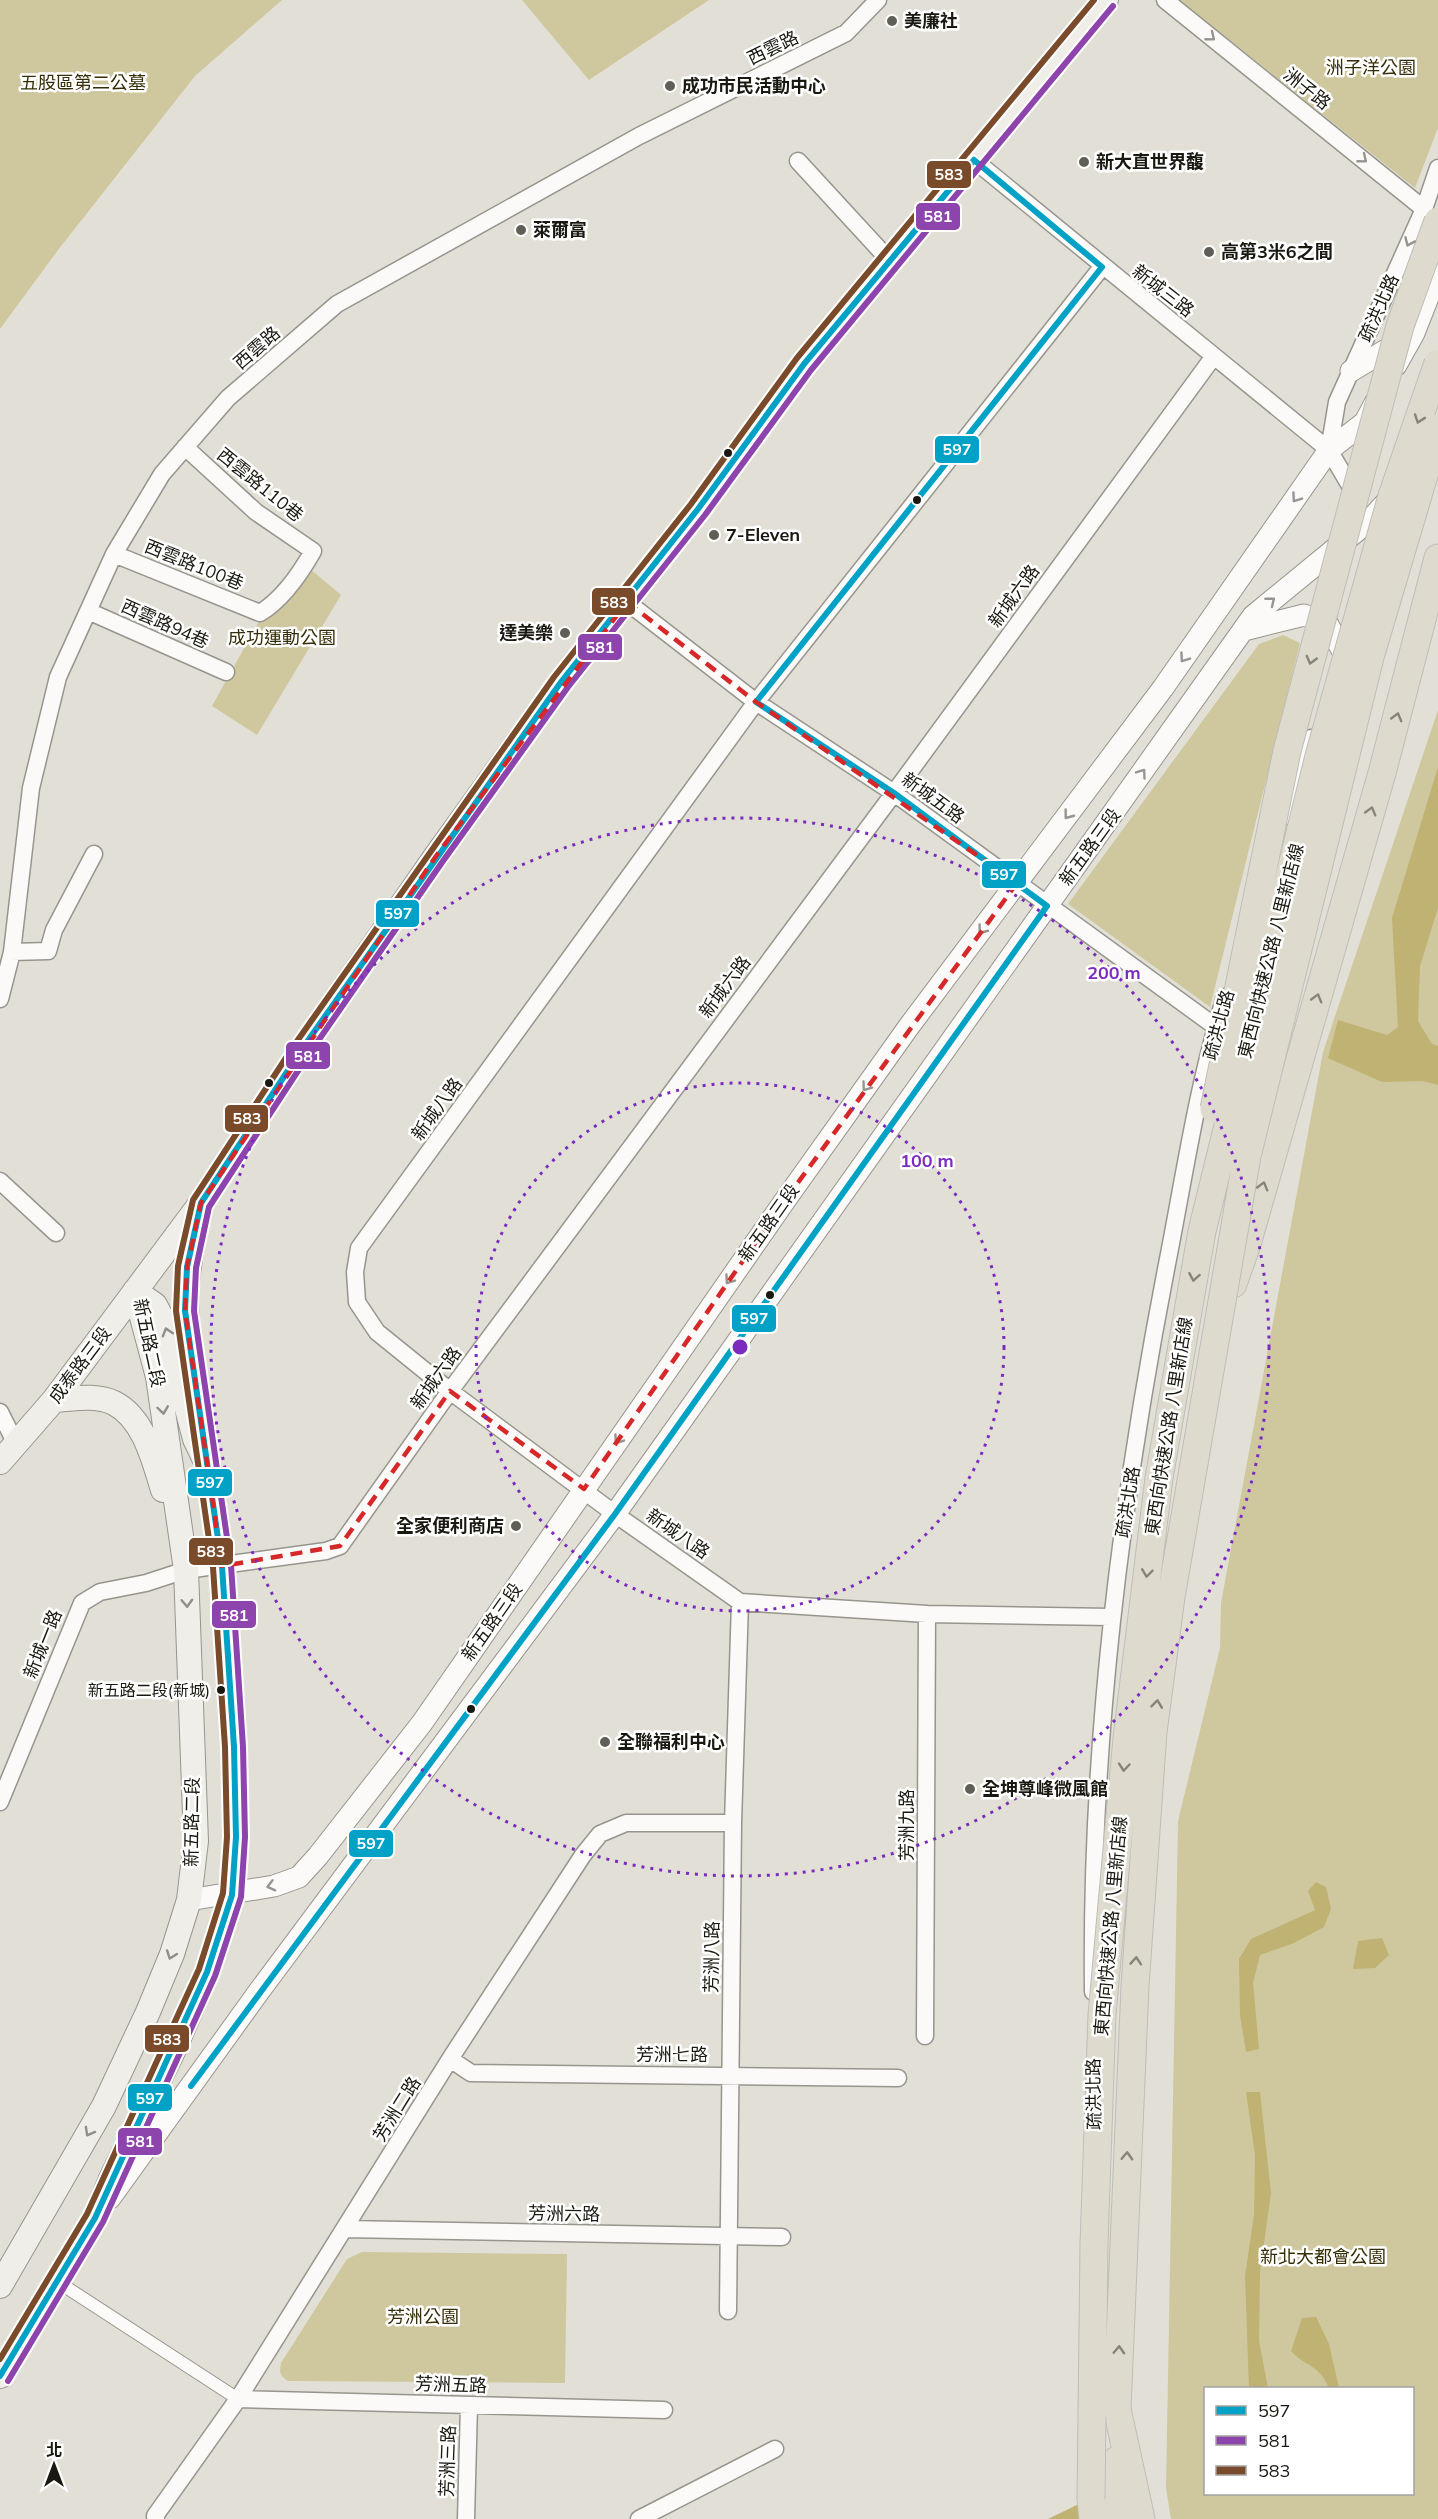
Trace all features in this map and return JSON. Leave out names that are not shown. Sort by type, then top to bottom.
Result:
[{"type":"highway","points":[[1202,1231],[1214,1110],[1287,751],[1431,215]]},
{"type":"highway","name":"東西向快速公路 八里新店線","points":[[1094,2514],[1094,2244],[1102,2015],[1127,1738],[1157,1490],[1202,1231],[1319,756],[1392,496],[1438,363]]},
{"type":"highway","name":"東西向快速公路 八里新店線","points":[[1118,2519],[1117,2409],[1135,1986],[1153,1732],[1171,1597],[1247,1156],[1370,657],[1438,428]]},
{"type":"highway","points":[[1220,1321],[1247,1244],[1378,785],[1438,558]]},
{"type":"highway","points":[[1117,2409],[1141,2519]]},
{"type":"main road","name":"成泰路三段","points":[[8,1453],[54,1400],[201,1203],[302,1049],[436,856],[561,682],[627,602],[804,364],[1106,0]]},
{"type":"main road","points":[[201,1203],[187,1267],[185,1311],[187,1340],[209,1468]]},
{"type":"main road","name":"新五路二段","points":[[0,2376],[95,2218],[111,2179],[185,2024],[207,1972],[232,1895],[236,1837],[234,1747],[222,1566],[209,1468],[195,1439],[164,1323],[155,1305],[135,1292]]},
{"type":"main road","name":"新五路二段","points":[[0,2286],[104,2106],[172,1954],[189,1900],[196,1841],[186,1570],[158,1377],[135,1292]]},
{"type":"main road","points":[[54,1400],[92,1398],[114,1403],[130,1417],[144,1437],[156,1467],[186,1570]]},
{"type":"street","name":"西雲路","points":[[0,999],[12,952],[31,788],[58,677],[114,554],[162,474],[228,398],[337,304],[639,136],[846,33],[878,0]]},
{"type":"street","name":"洲子路","points":[[1165,0],[1431,215]]},
{"type":"street","name":"新城三路","points":[[974,160],[1102,267],[1329,450]]},
{"type":"street","points":[[798,161],[890,261]]},
{"type":"street","name":"疏洪北路","points":[[1094,2514],[1097,2297],[1092,1950],[1098,1785],[1111,1617],[1154,1331],[1216,1028],[1342,650],[1379,560],[1370,520],[1329,450],[1337,402],[1431,215],[1438,168]]},
{"type":"street","name":"新城八路","points":[[740,1602],[615,1514],[450,1391],[377,1332],[357,1302],[355,1272],[360,1248],[756,702],[1102,267]]},
{"type":"street","points":[[1329,450],[1365,422],[1414,333],[1438,272]]},
{"type":"street","points":[[1351,371],[1414,333]]},
{"type":"street","name":"新城六路","points":[[222,1566],[326,1551],[340,1546],[450,1391],[894,793],[1214,356]]},
{"type":"street","points":[[1370,520],[1438,445]]},
{"type":"street","name":"西雲路110巷","points":[[185,447],[256,512],[313,551],[301,571],[270,607],[260,613]]},
{"type":"street","name":"新五路三段","points":[[189,1900],[274,1887],[299,1877],[318,1856],[422,1723],[799,1180],[910,1025],[1163,688],[1329,450]]},
{"type":"street","name":"新五路三段","points":[[95,2218],[261,1990],[615,1514],[1253,616],[1370,520]]},
{"type":"street","name":"西雲路100巷","points":[[114,554],[260,613]]},
{"type":"street","name":"新城五路","points":[[627,602],[756,702],[894,793],[1216,1028]]},
{"type":"street","name":"西雲路94巷","points":[[88,611],[226,672]]},
{"type":"street","points":[[1244,630],[1305,615],[1327,622],[1342,650]]},
{"type":"street","points":[[12,952],[48,951],[54,930],[94,854]]},
{"type":"street","points":[[0,1181],[56,1233]]},
{"type":"street","points":[[0,1412],[8,1453]]},
{"type":"street","name":"新城一路","points":[[0,1802],[82,1603],[100,1592],[146,1583],[186,1570],[222,1566]]},
{"type":"street","points":[[740,1602],[927,1614],[1111,1617]]},
{"type":"street","name":"芳洲八路","points":[[728,2311],[733,1823],[740,1602]]},
{"type":"street","name":"芳洲九路","points":[[925,2037],[927,1614]]},
{"type":"street","name":"芳洲二路","points":[[156,2519],[155,2516],[238,2399],[450,2059],[582,1856],[600,1834],[626,1823],[733,1823]]},
{"type":"street","name":"芳洲七路","points":[[450,2059],[471,2073],[898,2078]]},
{"type":"street","name":"芳洲六路","points":[[345,2229],[782,2237]]},
{"type":"street","points":[[58,2282],[238,2399]]},
{"type":"street","name":"芳洲五路","points":[[238,2399],[664,2410]]},
{"type":"street","name":"芳洲三路","points":[[465,2519],[469,2405]]},
{"type":"street","points":[[639,2519],[775,2449]]},
{"type":"highlighted area","points":[[627,602],[756,702],[1017,883],[786,1199],[584,1489],[450,1391],[340,1546],[222,1566],[185,1311],[187,1267],[201,1203],[436,856]]},
{"type":"green space","name":"五股區第二公墓","points":[[0,0],[282,0],[195,76],[58,250],[0,329]]},
{"type":"green space","points":[[522,0],[709,0],[589,80]]},
{"type":"green space","name":"洲子洋公園","points":[[1179,0],[1438,0],[1438,128],[1415,188]]},
{"type":"green space","name":"成功運動公園","points":[[309,568],[341,595],[257,735],[212,706],[262,616]]},
{"type":"green space","points":[[1283,635],[1300,643],[1210,1007],[1068,904],[1259,644]]},
{"type":"green space","name":"新北大都會公園","points":[[1438,710],[1438,2519],[1171,2519],[1166,2488],[1178,1821],[1220,1648],[1221,1603],[1323,1052]]},
{"type":"green space","name":"芳洲公園","points":[[362,2252],[567,2254],[565,2383],[288,2381],[281,2374],[281,2363],[347,2259]]},
{"type":"shaded area","points":[[1438,767],[1438,908],[1420,966],[1418,1021],[1432,1044],[1438,1046],[1438,1085],[1423,1081],[1382,1082],[1328,1058],[1338,1020],[1387,1035],[1398,1027],[1392,918]]},
{"type":"shaded area","points":[[1316,1882],[1326,1887],[1331,1909],[1324,1927],[1294,1943],[1260,1955],[1253,1983],[1259,2049],[1246,2052],[1240,2015],[1239,1959],[1251,1939],[1315,1910],[1308,1891]]},
{"type":"shaded area","points":[[1382,1938],[1389,1955],[1375,1968],[1353,1969],[1358,1941]]},
{"type":"shaded area","points":[[1246,2092],[1260,2092],[1271,2193],[1260,2272],[1259,2341],[1268,2387],[1249,2387],[1245,2276],[1254,2215],[1255,2155]]},
{"type":"shaded area","points":[[1316,2317],[1329,2344],[1339,2387],[1328,2387],[1316,2369],[1291,2351],[1302,2318]]},
{"type":"shaded area","points":[[1087,2500],[1099,2519],[1048,2519]]},
{"type":"transit line","name":"583","points":[[0,2359],[87,2214],[199,1969],[223,1893],[227,1837],[225,1747],[213,1567],[176,1311],[178,1266],[193,1200],[295,1044],[554,677],[691,504],[797,358],[1094,0]]},
{"type":"transit line","name":"581","points":[[8,2381],[103,2222],[215,1976],[241,1897],[245,1837],[243,1747],[231,1565],[194,1311],[196,1268],[209,1207],[309,1054],[443,861],[568,687],[705,515],[811,370],[1113,6]]},
{"type":"transit line","name":"597","points":[[974,160],[1102,267]]},
{"type":"transit line","name":"597","points":[[0,2376],[95,2218],[207,1972],[232,1895],[236,1837],[234,1747],[222,1566],[185,1311],[187,1267],[201,1203],[302,1049],[561,682],[698,509],[804,364],[974,160]]},
{"type":"transit line","name":"597","points":[[756,702],[1102,267]]},
{"type":"transit line","name":"597","points":[[191,2086],[615,1514],[1047,906],[894,793],[756,702]]},
{"type":"place","name":"美廉社","points":[[892,21]]},
{"type":"place","name":"成功市民活動中心","points":[[670,86]]},
{"type":"place","name":"新大直世界馥","points":[[1084,162]]},
{"type":"place","name":"萊爾富","points":[[521,230]]},
{"type":"place","name":"高第3米6之間","points":[[1209,252]]},
{"type":"place","name":"7-Eleven","points":[[714,535]]},
{"type":"place","name":"達美樂","points":[[565,633]]},
{"type":"place","name":"全家便利商店","points":[[516,1526]]},
{"type":"place","name":"新五路二段(新城)","points":[[221,1690]]},
{"type":"place","name":"全聯福利中心","points":[[605,1742]]},
{"type":"place","name":"全坤尊峰微風館","points":[[970,1789]]}]
